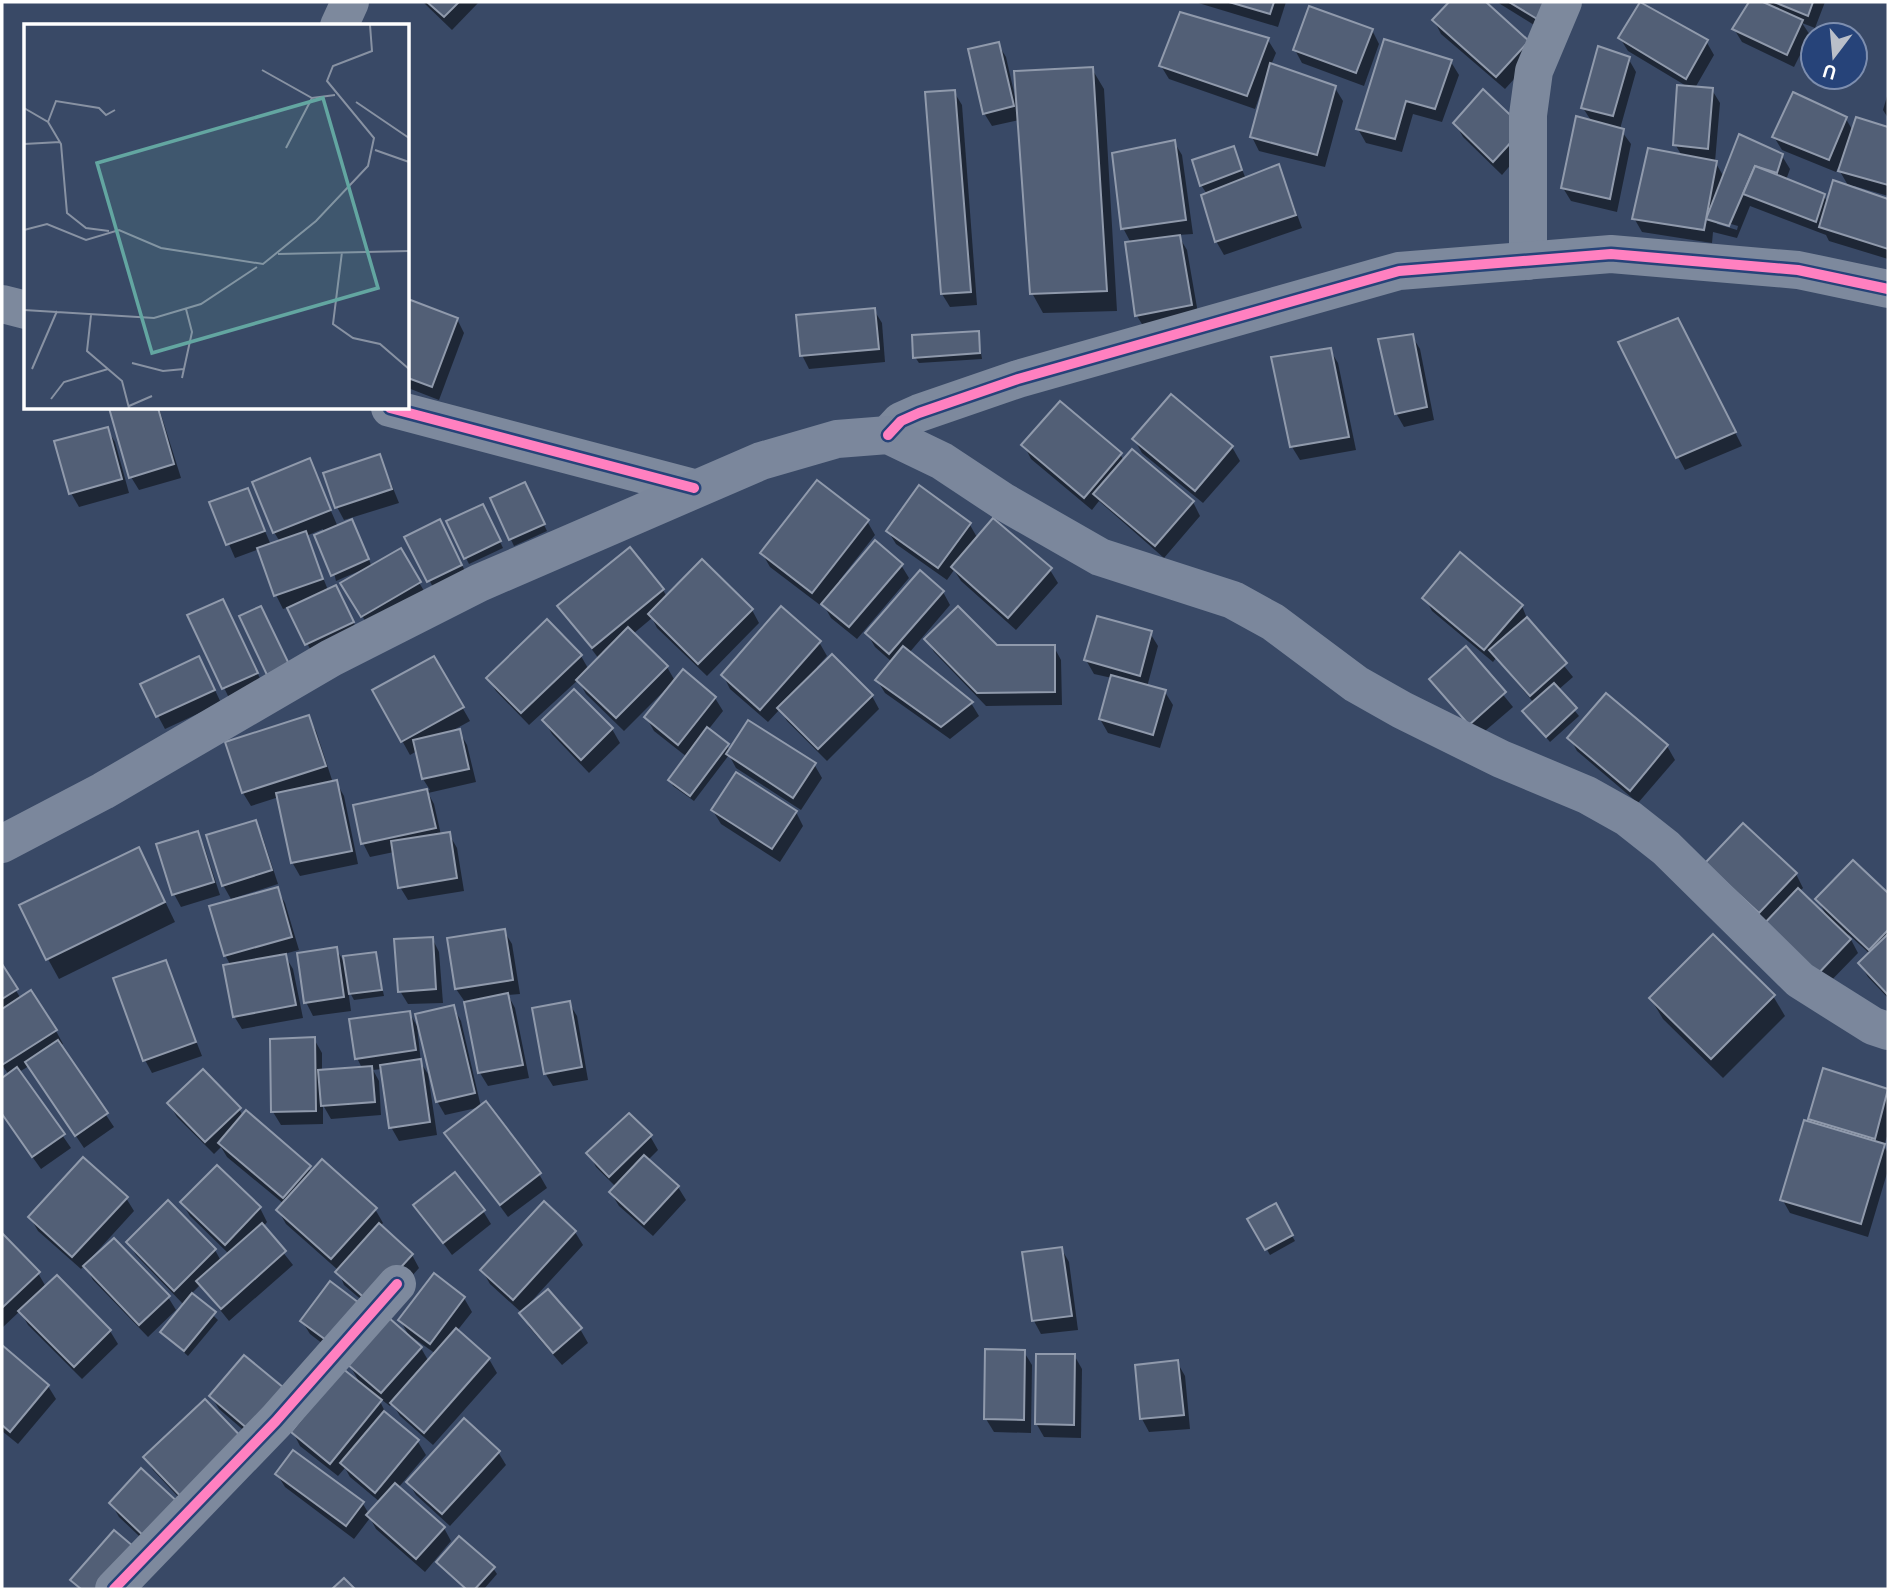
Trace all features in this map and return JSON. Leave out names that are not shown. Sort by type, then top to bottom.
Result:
[{"type":"main road","points":[[2,844],[103,791],[331,658],[479,583],[761,461],[837,439],[888,435],[942,461],[1004,502],[1100,557],[1233,600],[1273,622],[1356,684],[1402,710],[1501,759],[1587,794],[1628,818],[1666,848],[1800,980],[1873,1026],[1888,1031]]},
{"type":"street","points":[[339,24],[350,2]]},
{"type":"street","points":[[1528,261],[1528,125],[1534,71],[1563,2]]},
{"type":"street","points":[[888,435],[901,421],[919,413],[1018,379],[1399,271],[1611,254],[1798,270],[1888,289]]},
{"type":"street","points":[[2,304],[24,310]]},
{"type":"street","points":[[398,410],[694,488]]},
{"type":"street","points":[[114,1589],[276,1421],[397,1284]]},
{"type":"building","points":[[427,2],[459,2],[444,17]]},
{"type":"building","points":[[1229,2],[1274,2],[1270,14]]},
{"type":"building","points":[[1449,2],[1486,2],[1529,41],[1496,77],[1432,20]]},
{"type":"building","points":[[1509,2],[1561,2],[1547,25]]},
{"type":"building","points":[[1640,2],[1708,40],[1686,79],[1618,38]]},
{"type":"building","points":[[1749,2],[1763,2],[1803,20],[1799,21],[1799,29],[1787,55],[1732,29]]},
{"type":"building","points":[[1774,2],[1813,2],[1808,16]]},
{"type":"building","points":[[1309,6],[1373,29],[1356,73],[1293,50]]},
{"type":"building","points":[[1180,12],[1269,38],[1247,96],[1159,66]]},
{"type":"building","points":[[1384,39],[1452,60],[1435,109],[1406,101],[1395,139],[1356,129]]},
{"type":"building","points":[[999,42],[1014,106],[983,114],[968,49]]},
{"type":"building","points":[[1598,46],[1630,57],[1613,116],[1581,108]]},
{"type":"building","points":[[1270,63],[1336,86],[1317,155],[1250,137]]},
{"type":"building","points":[[1093,67],[1107,291],[1030,294],[1014,71]]},
{"type":"building","points":[[1677,85],[1713,88],[1708,149],[1673,145]]},
{"type":"building","points":[[1483,89],[1524,128],[1493,162],[1453,123]]},
{"type":"building","points":[[955,90],[971,292],[941,294],[925,92]]},
{"type":"building","points":[[1793,92],[1847,117],[1829,160],[1772,137]]},
{"type":"building","points":[[1576,116],[1624,129],[1610,199],[1561,188]]},
{"type":"building","points":[[1856,117],[1888,127],[1888,185],[1838,171]]},
{"type":"building","points":[[1739,134],[1783,154],[1777,173],[1755,166],[1729,226],[1706,219]]},
{"type":"building","points":[[1175,140],[1186,220],[1121,229],[1112,153]]},
{"type":"building","points":[[1234,146],[1242,170],[1200,186],[1192,160]]},
{"type":"building","points":[[1648,148],[1717,161],[1704,230],[1632,219]]},
{"type":"building","points":[[1279,164],[1296,215],[1215,242],[1201,195]]},
{"type":"building","points":[[1755,166],[1825,194],[1816,222],[1743,194]]},
{"type":"building","points":[[1833,180],[1888,199],[1888,249],[1819,227]]},
{"type":"building","points":[[1180,235],[1192,305],[1135,316],[1125,242]]},
{"type":"building","points":[[410,300],[458,318],[432,387],[410,379]]},
{"type":"building","points":[[875,308],[879,349],[800,356],[796,315]]},
{"type":"building","points":[[1678,318],[1736,432],[1676,458],[1618,342]]},
{"type":"building","points":[[979,331],[980,353],[913,358],[912,335]]},
{"type":"building","points":[[1413,334],[1427,407],[1395,414],[1378,339]]},
{"type":"building","points":[[1331,348],[1349,437],[1290,447],[1271,357]]},
{"type":"building","points":[[1171,394],[1233,446],[1195,491],[1132,439]]},
{"type":"building","points":[[1060,401],[1122,453],[1084,498],[1021,445]]},
{"type":"building","points":[[110,410],[159,410],[174,464],[129,478]]},
{"type":"building","points":[[108,427],[122,479],[69,494],[54,441]]},
{"type":"building","points":[[1132,449],[1194,501],[1155,546],[1093,494]]},
{"type":"building","points":[[380,454],[392,489],[335,508],[323,473]]},
{"type":"building","points":[[310,458],[331,510],[273,533],[252,482]]},
{"type":"building","points":[[817,480],[869,520],[812,593],[760,553]]},
{"type":"building","points":[[525,482],[545,524],[509,540],[490,498]]},
{"type":"building","points":[[919,485],[971,523],[938,568],[886,531]]},
{"type":"building","points":[[248,488],[265,531],[226,545],[209,502]]},
{"type":"building","points":[[483,504],[501,541],[464,559],[446,521]]},
{"type":"building","points":[[993,518],[1052,568],[1008,618],[951,567]]},
{"type":"building","points":[[352,519],[369,559],[331,576],[314,535]]},
{"type":"building","points":[[440,519],[462,565],[427,582],[404,537]]},
{"type":"building","points":[[306,531],[323,579],[274,596],[257,548]]},
{"type":"building","points":[[875,540],[903,564],[849,627],[821,604]]},
{"type":"building","points":[[630,547],[664,589],[592,648],[557,606]]},
{"type":"building","points":[[401,548],[421,582],[361,617],[340,583]]},
{"type":"building","points":[[1460,552],[1523,605],[1484,650],[1422,598]]},
{"type":"building","points":[[702,559],[753,609],[698,664],[648,614]]},
{"type":"building","points":[[920,570],[944,591],[889,654],[865,633]]},
{"type":"building","points":[[336,585],[354,622],[305,645],[287,608]]},
{"type":"building","points":[[223,599],[258,673],[222,689],[187,615]]},
{"type":"building","points":[[261,606],[289,664],[267,675],[239,616]]},
{"type":"building","points":[[781,606],[821,641],[760,710],[721,675]]},
{"type":"building","points":[[958,606],[997,645],[1055,645],[1055,692],[977,693],[924,639]]},
{"type":"building","points":[[1097,616],[1152,631],[1140,676],[1084,660]]},
{"type":"building","points":[[1527,617],[1567,663],[1530,696],[1489,650]]},
{"type":"building","points":[[547,619],[582,655],[521,713],[486,678]]},
{"type":"building","points":[[628,627],[668,666],[616,718],[576,680]]},
{"type":"building","points":[[903,646],[973,702],[941,727],[875,680]]},
{"type":"building","points":[[1466,646],[1506,692],[1469,725],[1429,679]]},
{"type":"building","points":[[832,654],[873,695],[818,749],[777,708]]},
{"type":"building","points":[[199,656],[215,690],[156,717],[140,684]]},
{"type":"building","points":[[434,656],[464,707],[401,742],[372,690]]},
{"type":"building","points":[[683,669],[716,697],[678,745],[644,717]]},
{"type":"building","points":[[1111,675],[1166,690],[1153,735],[1099,719]]},
{"type":"building","points":[[1554,683],[1577,708],[1546,737],[1522,711]]},
{"type":"building","points":[[574,689],[613,728],[581,760],[542,720]]},
{"type":"building","points":[[1606,693],[1668,745],[1630,791],[1567,738]]},
{"type":"building","points":[[309,715],[326,766],[242,793],[225,742]]},
{"type":"building","points":[[748,720],[816,763],[793,798],[726,754]]},
{"type":"building","points":[[707,727],[729,744],[690,796],[668,780]]},
{"type":"building","points":[[460,729],[469,769],[422,779],[413,740]]},
{"type":"building","points":[[736,772],[797,811],[772,849],[711,810]]},
{"type":"building","points":[[337,780],[352,851],[291,863],[276,793]]},
{"type":"building","points":[[427,789],[436,828],[361,844],[353,805]]},
{"type":"building","points":[[256,820],[272,870],[222,886],[206,835]]},
{"type":"building","points":[[1743,823],[1797,873],[1759,913],[1705,863]]},
{"type":"building","points":[[198,831],[214,882],[172,895],[156,844]]},
{"type":"building","points":[[450,832],[457,878],[398,888],[391,841]]},
{"type":"building","points":[[139,847],[165,902],[46,960],[19,905]]},
{"type":"building","points":[[1853,860],[1888,893],[1888,930],[1869,950],[1815,899]]},
{"type":"building","points":[[278,887],[292,937],[224,956],[209,906]]},
{"type":"building","points":[[1798,888],[1851,939],[1814,978],[1760,928]]},
{"type":"building","points":[[505,929],[513,980],[455,989],[447,938]]},
{"type":"building","points":[[1713,934],[1775,995],[1711,1059],[1649,998]]},
{"type":"building","points":[[1888,934],[1888,995],[1858,963]]},
{"type":"building","points":[[433,937],[436,989],[398,992],[394,939]]},
{"type":"building","points":[[337,947],[344,997],[304,1003],[297,953]]},
{"type":"building","points":[[376,952],[382,990],[349,994],[343,956]]},
{"type":"building","points":[[286,954],[296,1005],[233,1017],[223,965]]},
{"type":"building","points":[[166,960],[196,1042],[143,1061],[113,978]]},
{"type":"building","points":[[2,964],[18,989],[2,999]]},
{"type":"building","points":[[31,990],[57,1030],[2,1065],[2,1009]]},
{"type":"building","points":[[508,993],[523,1065],[478,1073],[464,1002]]},
{"type":"building","points":[[570,1001],[582,1067],[544,1074],[532,1008]]},
{"type":"building","points":[[454,1005],[475,1093],[436,1102],[415,1014]]},
{"type":"building","points":[[410,1011],[416,1050],[355,1059],[349,1019]]},
{"type":"building","points":[[315,1037],[316,1111],[271,1112],[270,1039]]},
{"type":"building","points":[[58,1040],[108,1113],[75,1136],[25,1062]]},
{"type":"building","points":[[421,1059],[430,1122],[389,1128],[380,1065]]},
{"type":"building","points":[[372,1066],[375,1102],[321,1106],[318,1070]]},
{"type":"building","points":[[17,1067],[65,1134],[32,1157],[2,1114],[2,1078]]},
{"type":"building","points":[[1823,1068],[1888,1089],[1875,1139],[1808,1119]]},
{"type":"building","points":[[203,1069],[241,1108],[205,1142],[167,1103]]},
{"type":"building","points":[[486,1101],[541,1173],[500,1205],[444,1133]]},
{"type":"building","points":[[246,1110],[311,1166],[283,1198],[218,1143]]},
{"type":"building","points":[[629,1113],[652,1135],[609,1177],[586,1153]]},
{"type":"building","points":[[1804,1120],[1885,1144],[1861,1224],[1780,1200]]},
{"type":"building","points":[[644,1155],[679,1186],[644,1224],[609,1192]]},
{"type":"building","points":[[83,1157],[128,1197],[72,1257],[28,1217]]},
{"type":"building","points":[[322,1159],[377,1208],[331,1259],[276,1210]]},
{"type":"building","points":[[217,1165],[261,1207],[225,1245],[180,1202]]},
{"type":"building","points":[[455,1172],[485,1210],[443,1243],[413,1205]]},
{"type":"building","points":[[168,1200],[216,1249],[174,1291],[126,1242]]},
{"type":"building","points":[[544,1201],[576,1231],[513,1300],[480,1270]]},
{"type":"building","points":[[1276,1203],[1293,1235],[1265,1250],[1247,1219]]},
{"type":"building","points":[[262,1223],[286,1251],[221,1309],[196,1281]]},
{"type":"building","points":[[379,1223],[413,1254],[369,1302],[335,1272]]},
{"type":"building","points":[[2,1233],[40,1272],[2,1308]]},
{"type":"building","points":[[114,1238],[170,1296],[139,1325],[83,1266]]},
{"type":"building","points":[[1062,1247],[1072,1316],[1032,1321],[1022,1252]]},
{"type":"building","points":[[434,1273],[465,1297],[430,1344],[398,1320]]},
{"type":"building","points":[[57,1275],[111,1330],[74,1367],[18,1311]]},
{"type":"building","points":[[330,1281],[367,1309],[337,1348],[300,1321]]},
{"type":"building","points":[[548,1289],[582,1328],[553,1353],[519,1313]]},
{"type":"building","points":[[192,1293],[216,1312],[184,1351],[160,1332]]},
{"type":"building","points":[[388,1317],[422,1347],[381,1393],[347,1364]]},
{"type":"building","points":[[456,1328],[490,1358],[424,1433],[390,1403]]},
{"type":"building","points":[[2,1345],[49,1385],[10,1432],[2,1425]]},
{"type":"building","points":[[985,1349],[1025,1350],[1024,1420],[984,1419]]},
{"type":"building","points":[[1036,1354],[1075,1354],[1074,1425],[1035,1424]]},
{"type":"building","points":[[244,1355],[290,1393],[255,1435],[209,1396]]},
{"type":"building","points":[[1178,1360],[1184,1415],[1140,1419],[1135,1365]]},
{"type":"building","points":[[342,1368],[382,1400],[330,1464],[291,1432]]},
{"type":"building","points":[[205,1399],[250,1446],[188,1504],[143,1457]]},
{"type":"building","points":[[384,1411],[419,1440],[375,1493],[340,1463]]},
{"type":"building","points":[[464,1418],[500,1451],[442,1514],[406,1482]]},
{"type":"building","points":[[293,1450],[364,1502],[346,1526],[275,1474]]},
{"type":"building","points":[[141,1468],[181,1505],[148,1540],[109,1503]]},
{"type":"building","points":[[395,1483],[445,1527],[416,1559],[366,1515]]},
{"type":"building","points":[[114,1530],[140,1552],[106,1589],[81,1589],[70,1580]]},
{"type":"building","points":[[459,1536],[495,1567],[475,1589],[466,1589],[436,1562]]},
{"type":"building","points":[[344,1578],[355,1589],[332,1589]]},
{"type":"cycle path","points":[[888,435],[901,421],[919,413],[1018,379],[1399,271],[1611,254],[1798,270],[1888,289]]},
{"type":"cycle path","points":[[398,410],[694,488]]},
{"type":"cycle path","points":[[114,1589],[276,1421],[397,1284]]}]
